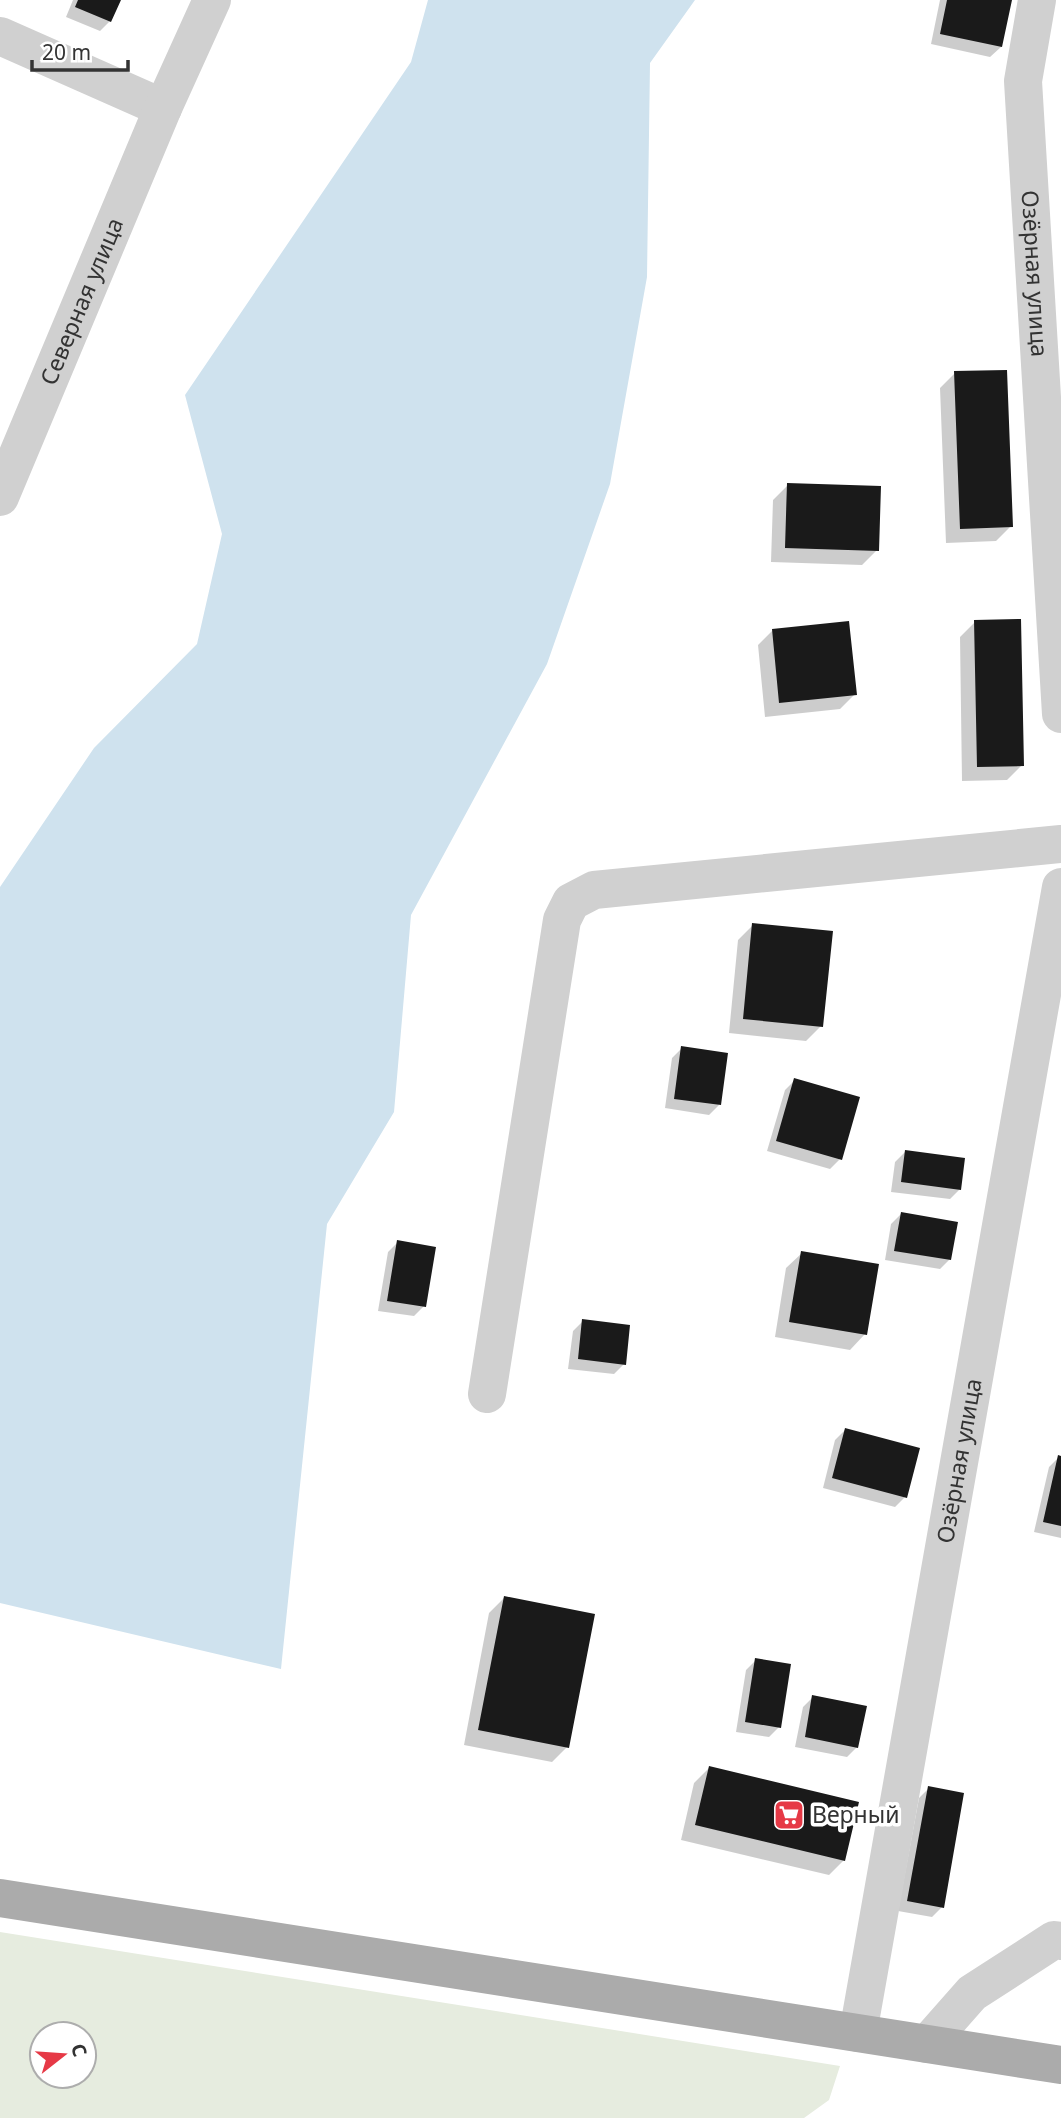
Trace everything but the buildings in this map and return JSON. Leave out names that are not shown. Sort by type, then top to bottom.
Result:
[{"type":"main road","points":[[0,1898],[1061,2065]]},
{"type":"street","name":"Северная улица","points":[[0,497],[163,108],[212,0]]},
{"type":"street","name":"Озёрная улица","points":[[1037,0],[1023,81],[1061,714]]},
{"type":"street","points":[[0,36],[163,108]]},
{"type":"street","points":[[488,1394],[562,919],[571,902],[594,890],[1061,844]]},
{"type":"street","name":"Озёрная улица","points":[[858,2033],[1061,887]]},
{"type":"street","points":[[927,2043],[972,1993],[1059,1931]]},
{"type":"shaded area","points":[[0,1932],[840,2066],[829,2100],[804,2118],[0,2118]]},
{"type":"water","points":[[428,0],[695,0],[650,63],[647,277],[610,484],[547,664],[411,915],[394,1112],[327,1224],[281,1669],[0,1603],[0,887],[94,748],[197,644],[222,534],[185,395],[411,62]]},
{"type":"place","name":"Верный","points":[[789,1815]]}]
